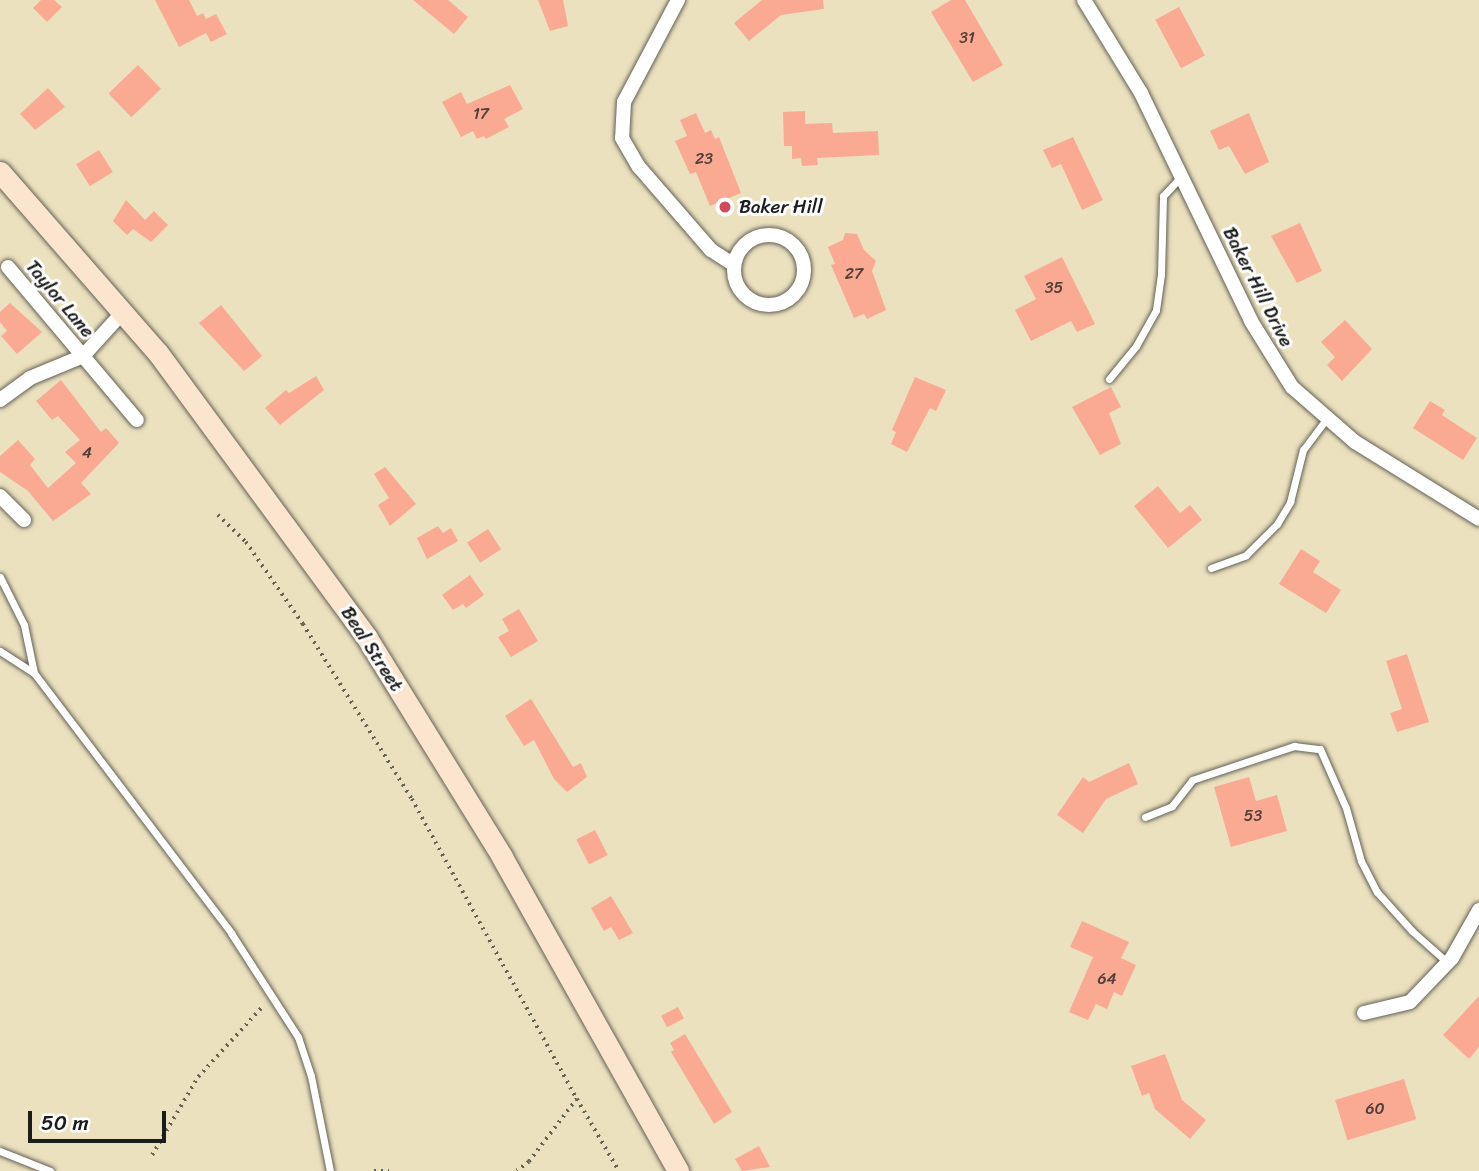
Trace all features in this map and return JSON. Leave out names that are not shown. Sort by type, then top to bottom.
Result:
[{"type":"street","points":[[678,0],[624,102],[622,138],[639,167],[711,250],[734,265],[741,293],[769,306],[794,296],[804,278],[801,252],[780,236],[757,236],[743,245],[734,265]]},
{"type":"street","name":"Baker Hill Drive","points":[[1084,0],[1141,93],[1268,353],[1292,387],[1326,420],[1479,519]]},
{"type":"street","name":"Beal Street","points":[[0,172],[123,312],[265,493],[367,638],[502,857],[678,1171]]},
{"type":"street","name":"Taylor Lane","points":[[8,267],[137,421]]},
{"type":"street","name":"Taylor Lane","points":[[0,400],[30,378],[83,356],[123,312]]},
{"type":"street","points":[[0,496],[24,520]]},
{"type":"street","points":[[1364,1013],[1410,1002],[1448,963],[1479,910]]},
{"type":"lane","points":[[1109,379],[1136,346],[1156,310],[1161,274],[1163,196],[1182,177]]},
{"type":"lane","points":[[1211,568],[1246,555],[1277,524],[1290,502],[1303,450],[1326,420]]},
{"type":"lane","points":[[0,577],[24,625],[34,673]]},
{"type":"lane","points":[[0,651],[34,673],[158,832],[274,994],[298,1037],[311,1076],[330,1171]]},
{"type":"lane","points":[[1145,817],[1172,806],[1192,780],[1294,746],[1320,749],[1346,808],[1361,861],[1377,892],[1412,931],[1448,963]]},
{"type":"lane","points":[[0,1151],[50,1171]]},
{"type":"path","points":[[218,515],[246,542],[303,624],[405,788],[619,1171]]},
{"type":"path","points":[[152,1155],[198,1077],[274,994]]},
{"type":"path","points":[[517,1171],[544,1144],[577,1099]]},
{"type":"path","points":[[374,1171],[389,1171]]},
{"type":"building","points":[[41,0],[54,0],[62,7],[47,22],[33,8]]},
{"type":"building","points":[[155,0],[189,0],[197,16],[203,13],[206,19],[216,14],[227,34],[211,42],[206,33],[179,47]]},
{"type":"building","points":[[413,0],[448,0],[468,17],[454,34]]},
{"type":"building","points":[[538,0],[563,0],[568,26],[550,31]]},
{"type":"building","points":[[762,0],[823,0],[824,9],[781,15],[749,41],[734,23]]},
{"type":"building","points":[[951,0],[965,0],[1003,65],[973,82],[931,12]]},
{"type":"building","points":[[1179,7],[1205,56],[1181,68],[1155,20]]},
{"type":"building","points":[[138,65],[161,89],[131,117],[109,93]]},
{"type":"building","points":[[510,85],[523,109],[504,119],[509,127],[486,139],[484,136],[477,139],[473,131],[461,137],[442,102],[461,92],[467,104]]},
{"type":"building","points":[[48,88],[65,107],[35,130],[20,114]]},
{"type":"building","points":[[805,111],[805,124],[832,123],[833,133],[878,131],[879,155],[817,158],[818,165],[802,166],[801,158],[792,159],[792,146],[784,146],[783,112]]},
{"type":"building","points":[[696,113],[705,133],[711,130],[715,139],[719,137],[741,193],[710,206],[696,172],[690,174],[675,141],[687,136],[680,120]]},
{"type":"building","points":[[1249,113],[1269,162],[1245,174],[1229,146],[1219,150],[1210,131]]},
{"type":"building","points":[[1073,137],[1103,200],[1082,210],[1061,164],[1052,168],[1043,150]]},
{"type":"building","points":[[99,150],[113,172],[90,186],[76,164]]},
{"type":"building","points":[[126,200],[145,220],[154,211],[168,225],[151,242],[133,229],[127,235],[113,221]]},
{"type":"building","points":[[1300,223],[1322,271],[1297,283],[1271,236]]},
{"type":"building","points":[[845,233],[857,234],[864,250],[876,261],[872,271],[886,310],[867,319],[864,314],[854,318],[831,265],[835,264],[828,247],[843,240]]},
{"type":"building","points":[[1062,257],[1095,324],[1077,332],[1071,321],[1031,341],[1015,310],[1036,299],[1024,276]]},
{"type":"building","points":[[10,303],[42,332],[17,354],[1,336],[7,331],[0,322],[0,312]]},
{"type":"building","points":[[221,305],[262,356],[244,371],[199,323]]},
{"type":"building","points":[[1345,320],[1372,349],[1342,381],[1327,365],[1335,357],[1321,342]]},
{"type":"building","points":[[316,376],[324,390],[280,425],[265,408],[286,390],[289,393]]},
{"type":"building","points":[[915,377],[946,390],[936,411],[930,408],[907,452],[891,444],[896,432],[892,430]]},
{"type":"building","points":[[61,380],[101,432],[106,428],[119,443],[81,483],[91,494],[53,521],[28,491],[0,472],[0,456],[18,440],[35,459],[30,465],[48,488],[76,463],[65,452],[80,440],[58,416],[52,420],[36,401]]},
{"type":"building","points":[[1111,387],[1121,407],[1109,413],[1121,444],[1100,455],[1072,407]]},
{"type":"building","points":[[1430,401],[1445,410],[1442,415],[1477,438],[1463,460],[1413,428]]},
{"type":"building","points":[[385,467],[416,504],[390,526],[378,505],[389,498],[374,474]]},
{"type":"building","points":[[1158,486],[1180,513],[1190,505],[1202,520],[1168,548],[1134,506]]},
{"type":"building","points":[[438,526],[443,533],[451,528],[458,541],[427,559],[417,538]]},
{"type":"building","points":[[488,529],[501,549],[480,563],[467,543]]},
{"type":"building","points":[[1301,549],[1320,561],[1313,572],[1341,590],[1326,613],[1279,584]]},
{"type":"building","points":[[470,575],[484,595],[466,608],[463,604],[453,610],[442,595]]},
{"type":"building","points":[[519,609],[538,641],[511,657],[498,637],[509,631],[502,619]]},
{"type":"building","points":[[1407,654],[1429,722],[1397,732],[1390,713],[1402,709],[1386,661]]},
{"type":"building","points":[[531,699],[573,767],[581,763],[587,777],[567,792],[554,779],[534,740],[524,746],[505,716]]},
{"type":"building","points":[[1129,763],[1138,784],[1106,799],[1083,833],[1057,815],[1083,777],[1089,782]]},
{"type":"building","points":[[1249,777],[1256,801],[1277,795],[1287,831],[1231,847],[1214,787]]},
{"type":"building","points":[[595,830],[608,855],[589,864],[576,840]]},
{"type":"building","points":[[611,896],[633,933],[619,940],[611,927],[604,931],[591,908]]},
{"type":"building","points":[[1082,921],[1129,942],[1121,958],[1136,965],[1122,996],[1114,992],[1107,1009],[1096,1004],[1088,1020],[1069,1012],[1093,957],[1070,947]]},
{"type":"building","points":[[1479,996],[1479,1047],[1469,1059],[1443,1035]]},
{"type":"building","points":[[678,1007],[684,1019],[667,1027],[661,1016]]},
{"type":"building","points":[[685,1034],[732,1112],[714,1124],[671,1052],[674,1050],[670,1043]]},
{"type":"building","points":[[1165,1054],[1182,1100],[1206,1120],[1190,1139],[1155,1109],[1149,1093],[1142,1096],[1131,1066]]},
{"type":"building","points":[[1404,1079],[1416,1119],[1347,1140],[1335,1100]]},
{"type":"building","points":[[759,1146],[770,1167],[742,1171],[735,1159]]},
{"type":"place","name":"Baker Hill","points":[[725,207]]}]
